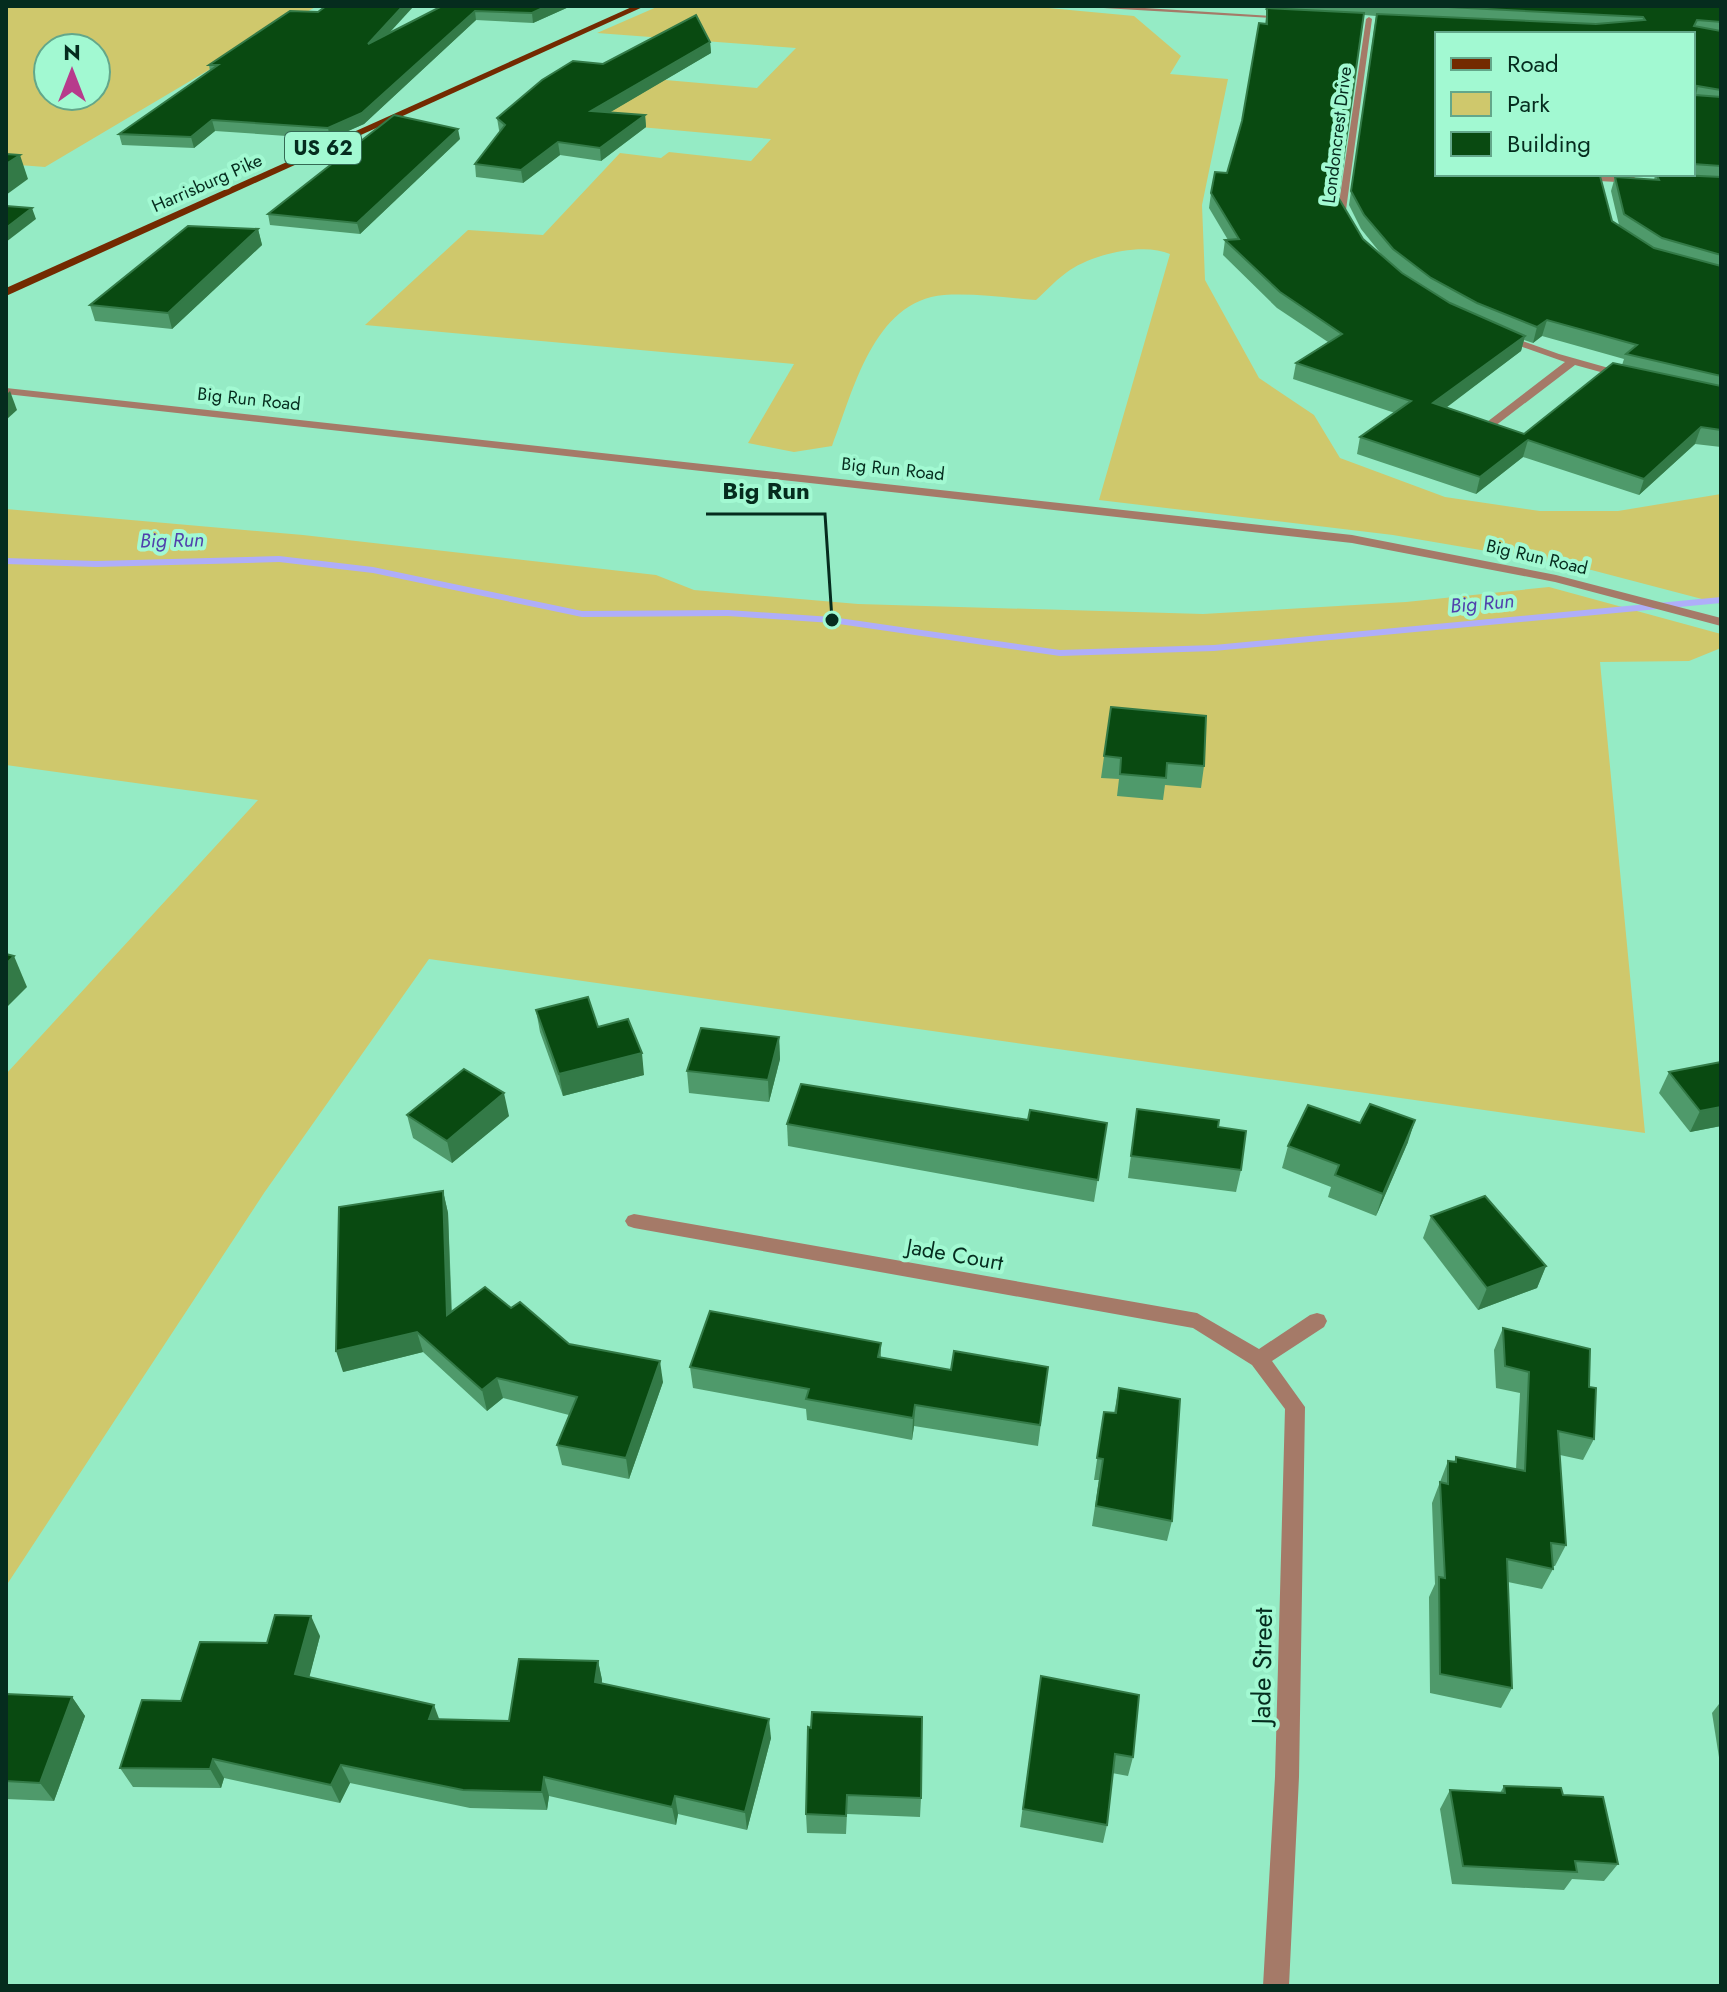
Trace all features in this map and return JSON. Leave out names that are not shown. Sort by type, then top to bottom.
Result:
[{"type":"main road","name":"Harrisburg Pike","points":[[6,292],[641,6]]},
{"type":"street","points":[[1073,6],[1291,18]]},
{"type":"street","points":[[1353,18],[1383,20]]},
{"type":"street","name":"Londoncrest Drive","points":[[1350,232],[1342,210],[1369,19]]},
{"type":"street","points":[[1602,191],[1599,176],[1645,181]]},
{"type":"street","points":[[1491,332],[1573,361],[1640,379]]},
{"type":"street","points":[[1491,424],[1573,361]]},
{"type":"street","name":"Big Run Road","points":[[6,391],[1352,539],[1556,579],[1721,622]]},
{"type":"street","name":"Jade Court","points":[[634,1221],[1197,1321],[1259,1359]]},
{"type":"street","points":[[1259,1359],[1317,1321]]},
{"type":"street","name":"Jade Street","points":[[1259,1359],[1295,1407],[1287,1777],[1276,1986]]},
{"type":"green space","points":[[6,6],[317,6],[45,167],[6,164]]},
{"type":"green space","points":[[659,6],[1027,6],[1134,16],[1181,56],[1170,74],[1228,79],[1202,205],[1205,280],[1259,378],[1314,415],[1340,458],[1445,497],[1540,511],[1618,511],[1721,494],[1721,604],[1580,567],[1393,535],[1099,500],[1170,254],[1159,251],[1133,250],[1092,259],[1066,273],[1036,300],[944,295],[920,301],[900,314],[883,331],[869,352],[832,446],[794,452],[748,443],[794,364],[365,325],[468,230],[543,235],[620,153],[661,158],[669,152],[751,161],[771,139],[596,123],[654,79],[757,88],[796,48],[597,33]]},
{"type":"green space","points":[[6,509],[303,535],[656,575],[694,590],[858,604],[1203,614],[1406,602],[1549,587],[1721,634],[1721,648],[1689,661],[1600,662],[1645,1133],[429,959],[264,1193],[6,1586],[6,1074],[258,800],[6,765]]},
{"type":"building","points":[[326,6],[403,6],[368,44],[442,6],[547,6],[532,13],[475,11],[362,113],[328,128],[212,120],[191,137],[119,134],[218,65],[209,65],[290,11],[318,12]]},
{"type":"building","points":[[1429,6],[1721,6],[1721,22],[1697,20],[1694,26],[1721,31],[1721,90],[1697,86],[1695,95],[1695,32],[1435,32],[1435,176],[1600,176],[1612,221],[1654,248],[1721,266],[1721,376],[1626,354],[1637,345],[1547,320],[1537,327],[1477,303],[1431,278],[1393,249],[1364,215],[1351,191],[1377,14],[1596,24],[1645,20],[1643,17]]},
{"type":"building","points":[[1267,8],[1364,13],[1338,197],[1363,239],[1402,273],[1450,303],[1525,336],[1433,403],[1524,434],[1613,363],[1721,386],[1721,430],[1701,427],[1644,479],[1528,440],[1480,477],[1360,437],[1411,401],[1296,363],[1342,334],[1280,292],[1225,240],[1239,239],[1211,193],[1215,172],[1227,173],[1242,121],[1259,23],[1267,24]]},
{"type":"building","points":[[696,15],[710,42],[591,111],[645,115],[600,148],[558,142],[521,170],[475,164],[505,125],[497,118],[542,80],[573,61],[603,64]]},
{"type":"building","points":[[1695,95],[1721,97],[1721,166],[1695,164]]},
{"type":"building","points":[[394,115],[458,129],[357,223],[268,214]]},
{"type":"building","points":[[6,154],[20,155],[6,164]]},
{"type":"building","points":[[1657,176],[1721,177],[1721,255],[1662,238],[1624,214],[1615,177],[1659,180]]},
{"type":"building","points":[[6,206],[32,208],[6,228]]},
{"type":"building","points":[[188,226],[258,229],[168,313],[90,305]]},
{"type":"building","points":[[1111,707],[1206,716],[1204,766],[1167,763],[1166,778],[1120,774],[1121,758],[1104,756]]},
{"type":"building","points":[[588,997],[598,1027],[628,1019],[642,1053],[559,1074],[536,1010]]},
{"type":"building","points":[[701,1028],[779,1037],[768,1080],[687,1071]]},
{"type":"building","points":[[1721,1062],[1721,1107],[1700,1111],[1669,1072]]},
{"type":"building","points":[[464,1069],[504,1093],[447,1141],[407,1115]]},
{"type":"building","points":[[801,1084],[1028,1120],[1030,1110],[1107,1123],[1098,1180],[787,1124]]},
{"type":"building","points":[[1370,1104],[1415,1120],[1383,1194],[1335,1175],[1339,1165],[1288,1146],[1308,1105],[1360,1123]]},
{"type":"building","points":[[1137,1109],[1219,1120],[1218,1127],[1246,1131],[1241,1170],[1131,1156]]},
{"type":"building","points":[[443,1191],[447,1315],[485,1287],[511,1308],[520,1302],[569,1344],[660,1361],[626,1458],[557,1445],[577,1397],[497,1378],[482,1390],[417,1332],[336,1351],[339,1207]]},
{"type":"building","points":[[1485,1196],[1546,1266],[1487,1288],[1431,1216]]},
{"type":"building","points":[[710,1311],[881,1343],[878,1357],[951,1370],[954,1351],[1048,1367],[1040,1425],[915,1405],[913,1418],[806,1399],[809,1389],[690,1367]]},
{"type":"building","points":[[1503,1328],[1590,1349],[1589,1387],[1596,1388],[1594,1439],[1558,1431],[1566,1545],[1551,1543],[1553,1569],[1507,1559],[1512,1688],[1440,1674],[1439,1577],[1445,1578],[1440,1482],[1448,1484],[1448,1461],[1456,1462],[1456,1457],[1525,1471],[1529,1372],[1505,1366]]},
{"type":"building","points":[[1119,1388],[1180,1399],[1172,1521],[1096,1506],[1103,1459],[1097,1458],[1104,1412],[1116,1413]]},
{"type":"building","points":[[275,1615],[311,1616],[295,1674],[434,1705],[429,1719],[509,1721],[519,1659],[598,1661],[595,1682],[769,1719],[745,1812],[675,1796],[672,1807],[544,1777],[542,1792],[463,1790],[341,1765],[331,1785],[213,1759],[210,1769],[120,1768],[142,1700],[181,1701],[200,1642],[267,1643]]},
{"type":"building","points":[[1041,1676],[1139,1695],[1133,1757],[1115,1754],[1107,1825],[1023,1809]]},
{"type":"building","points":[[6,1694],[72,1697],[40,1783],[6,1781]]},
{"type":"building","points":[[812,1712],[922,1717],[921,1798],[847,1795],[846,1816],[806,1814],[808,1727],[811,1728]]},
{"type":"building","points":[[1504,1786],[1561,1788],[1563,1795],[1603,1797],[1618,1864],[1575,1861],[1577,1872],[1463,1866],[1450,1790],[1505,1793]]},
{"type":"waterway","name":"Big Run","points":[[6,561],[96,564],[279,559],[373,570],[582,614],[728,613],[832,620],[1060,653],[1214,648],[1721,600]]},
{"type":"place","name":"Big Run","points":[[832,620]]}]
